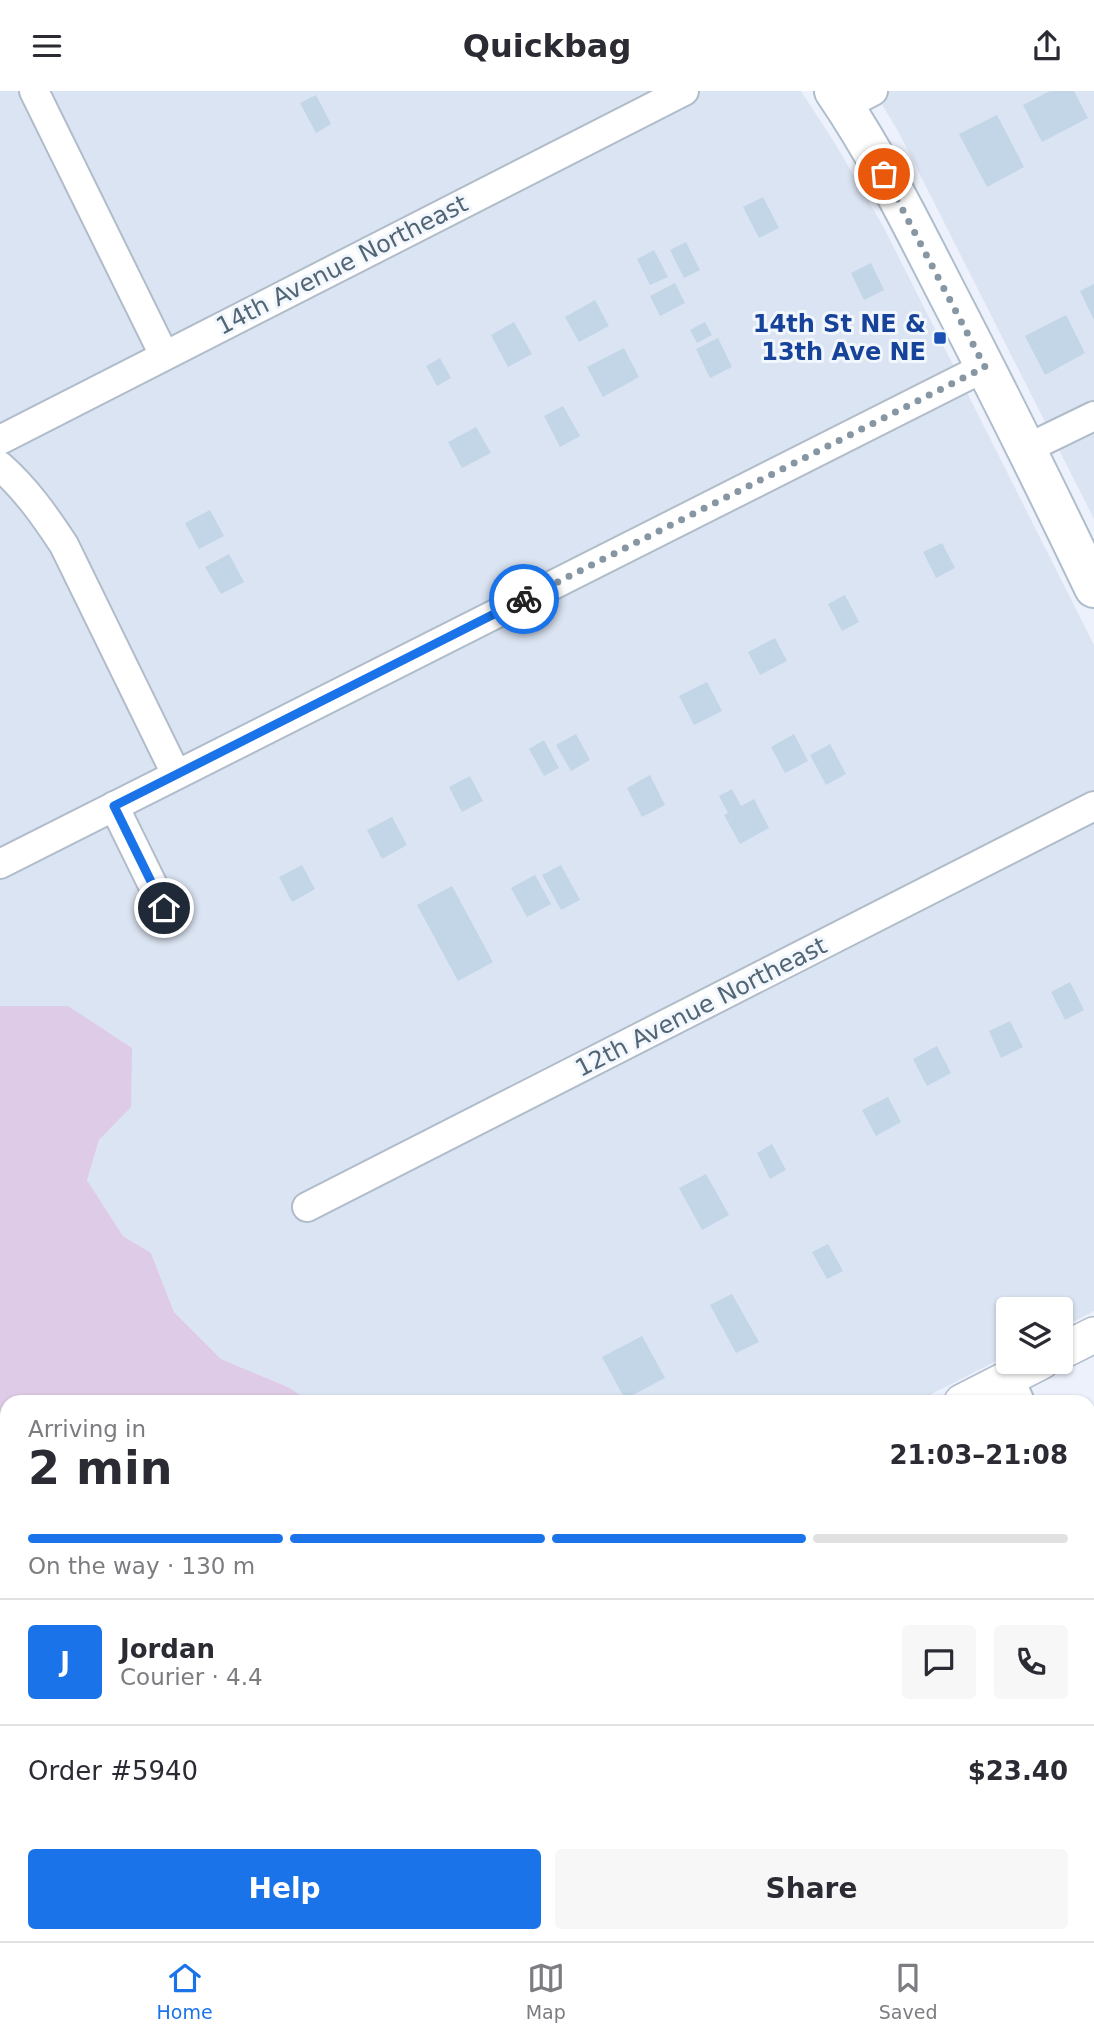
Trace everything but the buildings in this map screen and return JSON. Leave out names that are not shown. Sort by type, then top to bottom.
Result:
[{"type":"main road","points":[[850,96],[884,174],[985,367],[1094,588]]},
{"type":"street","points":[[34,91],[164,355]]},
{"type":"street","name":"14th Avenue Northeast","points":[[0,440],[684,91]]},
{"type":"street","points":[[0,864],[985,367]]},
{"type":"street","points":[[1026,449],[1094,416]]},
{"type":"street","points":[[0,465],[18,482],[64,545],[176,774]]},
{"type":"street","points":[[114,806],[164,908]]},
{"type":"street","name":"12th Avenue Northeast","points":[[307,1207],[1094,806]]},
{"type":"street","points":[[1073,1346],[1094,1335]]},
{"type":"street","points":[[992,1395],[1014,1390],[1029,1374]]},
{"type":"shaded area","points":[[0,91],[801,91],[884,228],[1094,645],[1094,1311],[1073,1322],[1073,1297],[996,1297],[996,1361],[930,1395],[300,1395],[290,1388],[221,1359],[174,1312],[151,1253],[123,1236],[87,1180],[99,1140],[131,1106],[68,1006],[0,1006]]},
{"type":"shaded area","points":[[874,91],[1094,91],[1094,519],[898,131]]},
{"type":"shaded area","points":[[0,1006],[68,1006],[132,1048],[131,1107],[99,1140],[87,1180],[123,1236],[151,1253],[174,1312],[221,1359],[290,1388],[300,1395],[0,1395]]},
{"type":"way so far","points":[[524,599],[985,367],[884,174]]},
{"type":"place","name":"14th St NE & 13th Ave NE","points":[[940,338]]},
{"type":"route","points":[[164,908],[114,806],[524,599]]}]
